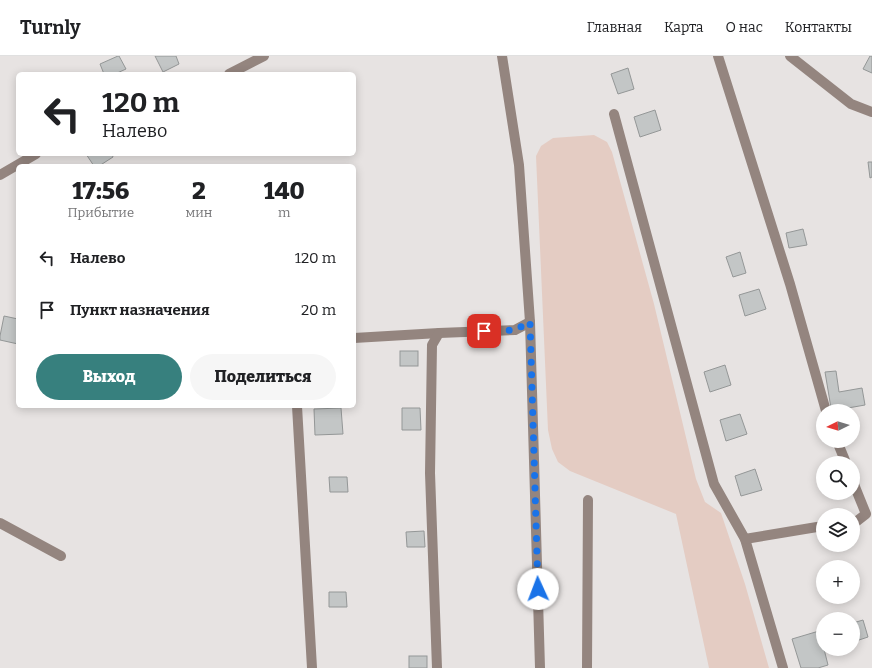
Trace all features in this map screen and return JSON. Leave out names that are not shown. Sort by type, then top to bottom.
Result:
[{"type":"street","points":[[233,72],[264,56]]},
{"type":"street","points":[[502,56],[519,165],[530,322],[540,668]]},
{"type":"street","points":[[718,56],[790,284],[824,404]]},
{"type":"street","points":[[790,56],[851,104],[872,112]]},
{"type":"street","points":[[614,114],[714,484],[745,539],[783,668]]},
{"type":"street","points":[[19,164],[33,156]]},
{"type":"street","points":[[0,175],[16,166]]},
{"type":"street","points":[[356,338],[515,330],[530,322]]},
{"type":"street","points":[[437,668],[430,465],[432,345],[439,333]]},
{"type":"street","points":[[297,408],[312,668]]},
{"type":"street","points":[[860,499],[866,514],[860,519]]},
{"type":"street","points":[[587,668],[588,500]]},
{"type":"street","points":[[0,523],[61,556]]},
{"type":"street","points":[[745,539],[816,527]]},
{"type":"shaded area","points":[[594,135],[607,142],[612,152],[654,304],[696,479],[705,502],[721,513],[745,584],[769,668],[709,668],[676,514],[570,471],[558,462],[552,449],[548,430],[536,156],[541,146],[553,138]]},
{"type":"building","points":[[119,56],[126,69],[119,72],[103,72],[100,64]]},
{"type":"building","points":[[155,56],[176,56],[179,64],[163,72]]},
{"type":"building","points":[[870,56],[872,56],[872,73],[863,69]]},
{"type":"building","points":[[628,68],[634,89],[618,94],[611,74]]},
{"type":"building","points":[[655,110],[661,130],[640,137],[634,117]]},
{"type":"building","points":[[87,156],[113,156],[102,164],[93,164]]},
{"type":"building","points":[[868,162],[872,162],[872,177],[870,178]]},
{"type":"building","points":[[803,229],[807,245],[789,248],[786,233]]},
{"type":"building","points":[[740,252],[746,273],[733,277],[726,257]]},
{"type":"building","points":[[759,289],[766,309],[745,316],[739,295]]},
{"type":"building","points":[[4,316],[16,319],[16,344],[0,340]]},
{"type":"building","points":[[400,351],[418,351],[418,366],[400,366]]},
{"type":"building","points":[[725,365],[731,385],[710,392],[704,372]]},
{"type":"building","points":[[836,371],[839,392],[862,388],[865,405],[830,404],[825,372]]},
{"type":"building","points":[[341,408],[343,434],[315,435],[314,409]]},
{"type":"building","points":[[402,408],[420,408],[421,430],[402,430]]},
{"type":"building","points":[[740,414],[747,434],[726,441],[720,420]]},
{"type":"building","points":[[755,469],[762,490],[741,496],[735,476]]},
{"type":"building","points":[[329,477],[347,477],[348,492],[330,492]]},
{"type":"building","points":[[424,531],[425,547],[407,547],[406,532]]},
{"type":"building","points":[[329,592],[346,592],[347,607],[329,607]]},
{"type":"building","points":[[863,620],[868,637],[860,640],[860,621]]},
{"type":"building","points":[[816,632],[816,656],[826,656],[828,665],[818,668],[801,668],[792,639]]},
{"type":"building","points":[[409,656],[427,656],[427,668],[409,668]]},
{"type":"route","points":[[484,331],[515,330],[530,322],[538,589]]}]
